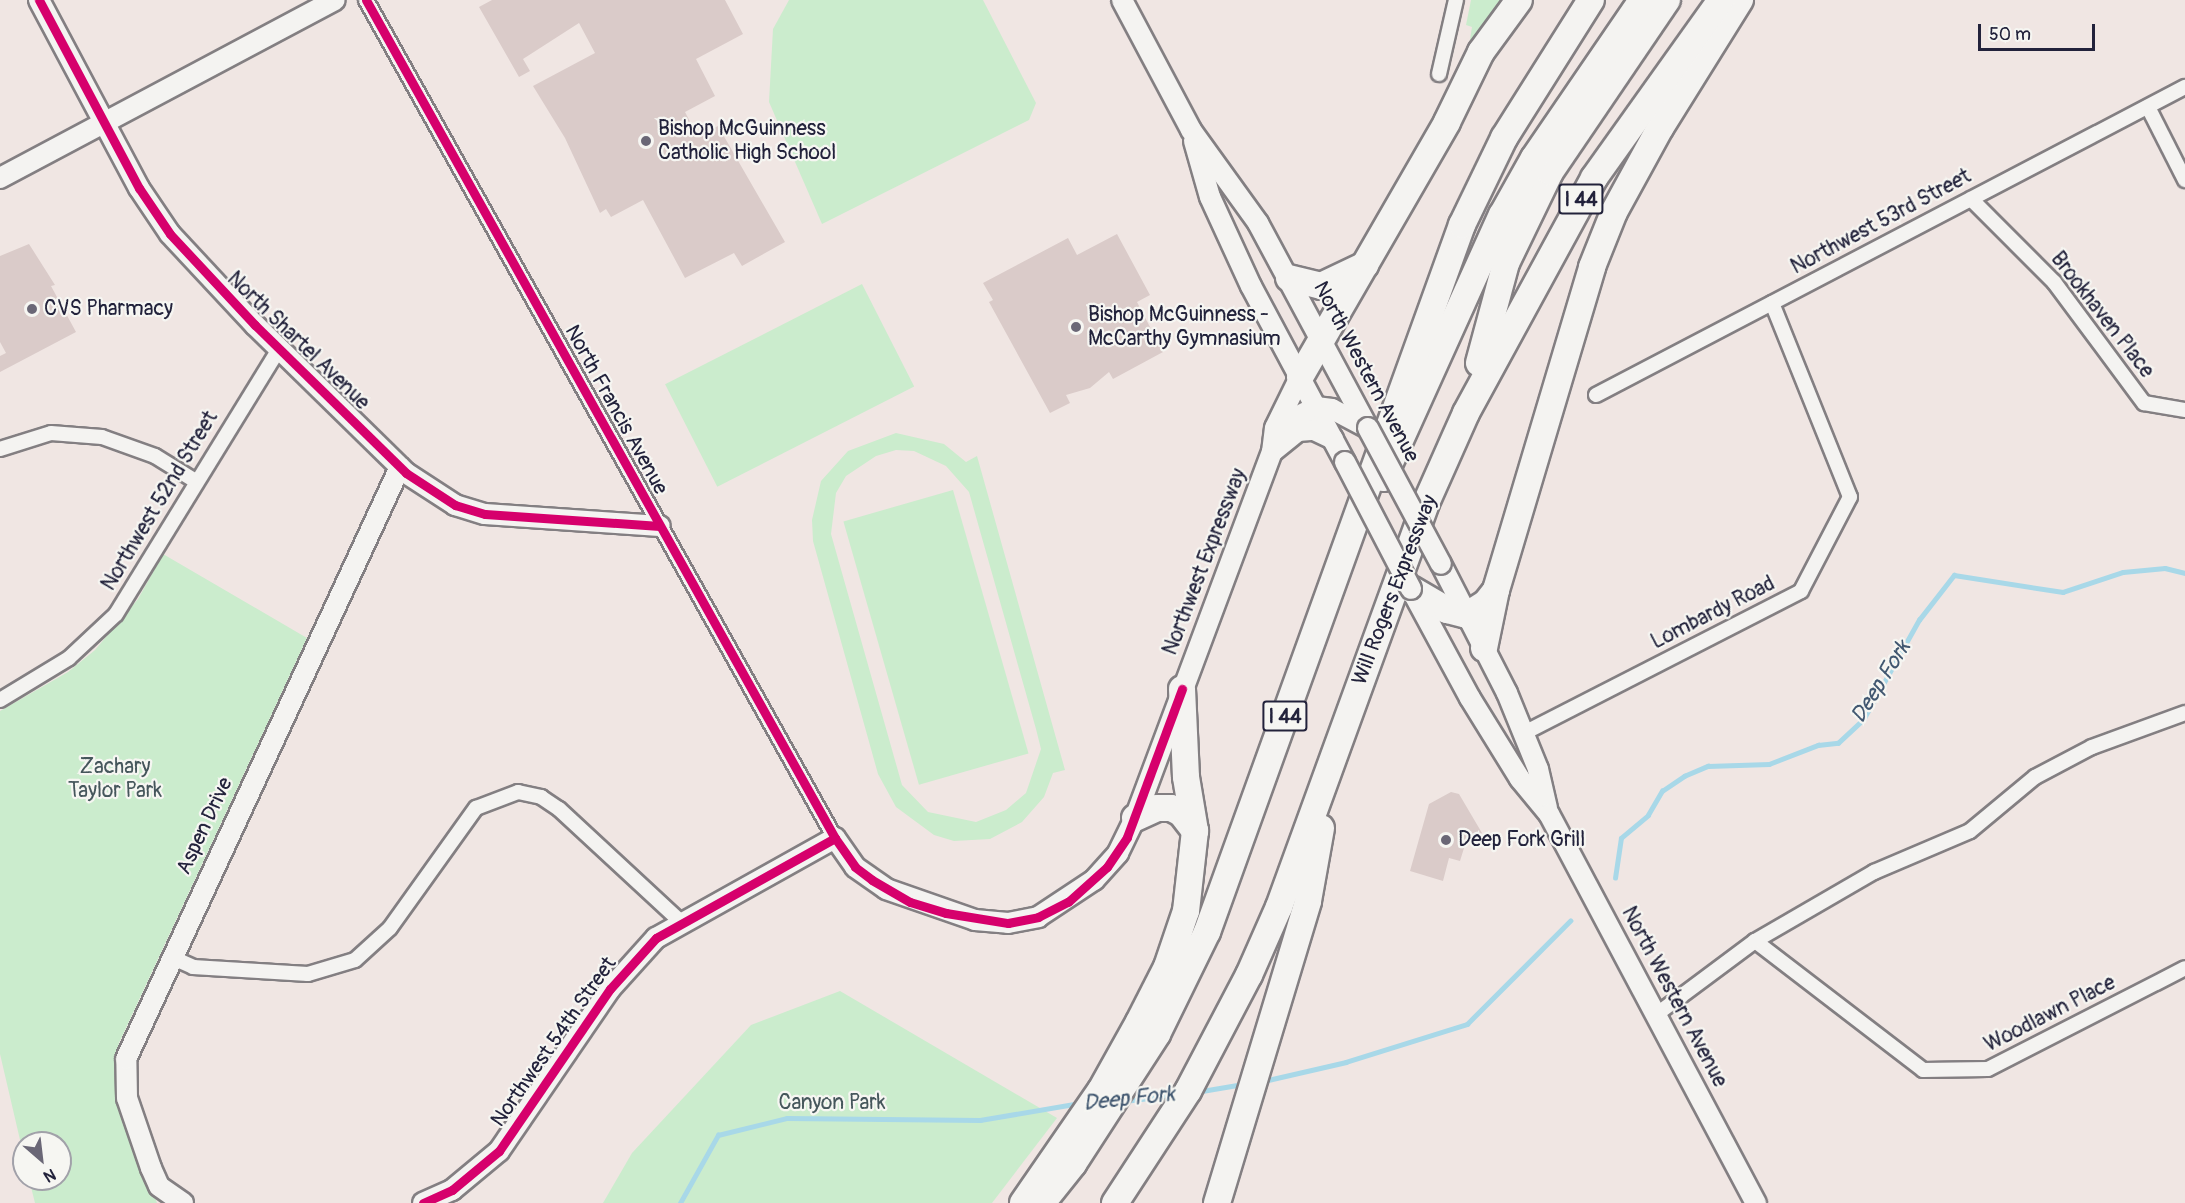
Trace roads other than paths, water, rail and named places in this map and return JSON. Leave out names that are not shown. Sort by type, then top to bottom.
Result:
[{"type":"highway","points":[[1300,376],[1448,122],[1481,52],[1519,0]]},
{"type":"highway","name":"I 44","points":[[1042,1203],[1064,1159],[1207,932],[1462,225],[1515,120],[1592,0]]},
{"type":"highway","points":[[1331,587],[1420,402],[1468,283],[1502,215],[1534,158],[1642,0]]},
{"type":"highway","points":[[1466,413],[1506,263],[1522,227],[1574,134],[1666,0]]},
{"type":"highway","name":"Will Rogers Expressway","points":[[1115,1203],[1146,1159],[1224,1027],[1279,907],[1426,503],[1466,413],[1594,178],[1721,0]]},
{"type":"highway","points":[[1485,648],[1496,590],[1596,256],[1660,128],[1740,0]]},
{"type":"highway","points":[[1289,278],[1321,286],[1365,265]]},
{"type":"highway","points":[[1420,599],[1467,615],[1478,610],[1496,590]]},
{"type":"highway","points":[[1148,1028],[1186,911],[1195,831],[1186,777],[1182,689]]},
{"type":"highway","points":[[1217,1203],[1308,901],[1334,756]]},
{"type":"highway","points":[[1135,818],[1157,808],[1171,808],[1181,813],[1195,831]]},
{"type":"highway","points":[[1023,1203],[1064,1159]]},
{"type":"main road","name":"North Shartel Avenue","points":[[39,0],[103,123],[170,234],[279,349],[400,467],[433,493],[485,514],[660,526]]},
{"type":"main road","points":[[0,178],[335,0]]},
{"type":"main road","name":"North Western Avenue","points":[[1122,0],[1191,130],[1233,183],[1289,278],[1363,422],[1441,564],[1485,648],[1524,733],[1549,814],[1756,1203]]},
{"type":"main road","name":"North Western Avenue","points":[[1191,130],[1210,197],[1316,407],[1520,779],[1549,814]]},
{"type":"main road","name":"Northwest Expressway","points":[[1182,689],[1272,452],[1275,428],[1300,376]]},
{"type":"main road","points":[[1275,428],[1316,407],[1332,409],[1363,422]]},
{"type":"main road","name":"Northwest Expressway","points":[[1272,452],[1302,430],[1333,439]]},
{"type":"main road","name":"Aspen Drive","points":[[183,1203],[159,1186],[124,1080],[134,1038],[400,467]]},
{"type":"main road","points":[[835,838],[855,867],[896,896],[960,917],[1008,923],[1038,916],[1081,892],[1118,853],[1135,818],[1182,689]]},
{"type":"main road","name":"Northwest 54th Street","points":[[423,1203],[452,1190],[499,1151],[610,989],[649,945],[680,921],[835,838]]},
{"type":"street","name":"North Francis Avenue","points":[[366,0],[835,838]]},
{"type":"street","points":[[1439,74],[1456,0]]},
{"type":"street","name":"Northwest 53rd Street","points":[[1596,395],[2185,87]]},
{"type":"street","points":[[2148,107],[2185,180]]},
{"type":"street","name":"Brookhaven Place","points":[[1971,199],[2054,282],[2144,403],[2185,410]]},
{"type":"street","name":"Lombardy Road","points":[[1524,733],[1801,591],[1850,497],[1772,303]]},
{"type":"street","name":"Northwest 52nd Street","points":[[0,699],[69,658],[116,614],[279,349]]},
{"type":"street","points":[[0,449],[51,433],[102,437],[155,456],[197,482]]},
{"type":"street","points":[[1657,1014],[1755,941],[1874,872],[1970,831],[2035,777],[2092,747],[2185,713]]},
{"type":"street","points":[[171,957],[193,967],[309,974],[355,960],[390,928],[476,808],[518,792],[541,797],[559,809],[680,921]]},
{"type":"street","name":"Woodlawn Place","points":[[1755,941],[1923,1070],[1988,1069],[2185,968]]},
{"type":"waterway","name":"Deep Fork","points":[[1615,878],[1621,838],[1648,815],[1662,791],[1684,776],[1708,766],[1769,764],[1818,745],[1838,743],[1863,720],[1919,620],[1954,575],[2063,592],[2123,572],[2165,568],[2185,573]]},
{"type":"waterway","name":"Deep Fork","points":[[1264,1081],[1346,1062],[1467,1024],[1570,921]]},
{"type":"waterway","name":"Deep Fork","points":[[1196,1092],[1244,1084]]},
{"type":"waterway","name":"Deep Fork","points":[[1125,1101],[1173,1095]]},
{"type":"waterway","name":"Deep Fork","points":[[680,1203],[718,1135],[787,1118],[980,1120],[1080,1103]]},
{"type":"place","name":"Bishop McGuinness Catholic High School","points":[[646,141]]},
{"type":"place","name":"CVS Pharmacy","points":[[32,309]]},
{"type":"place","name":"Bishop McGuinness - McCarthy Gymnasium","points":[[1076,327]]},
{"type":"place","name":"Deep Fork Grill","points":[[1446,840]]},
{"type":"park label","name":"Zachary Taylor Park","points":[[115,779]]},
{"type":"park label","name":"Canyon Park","points":[[832,1103]]}]
